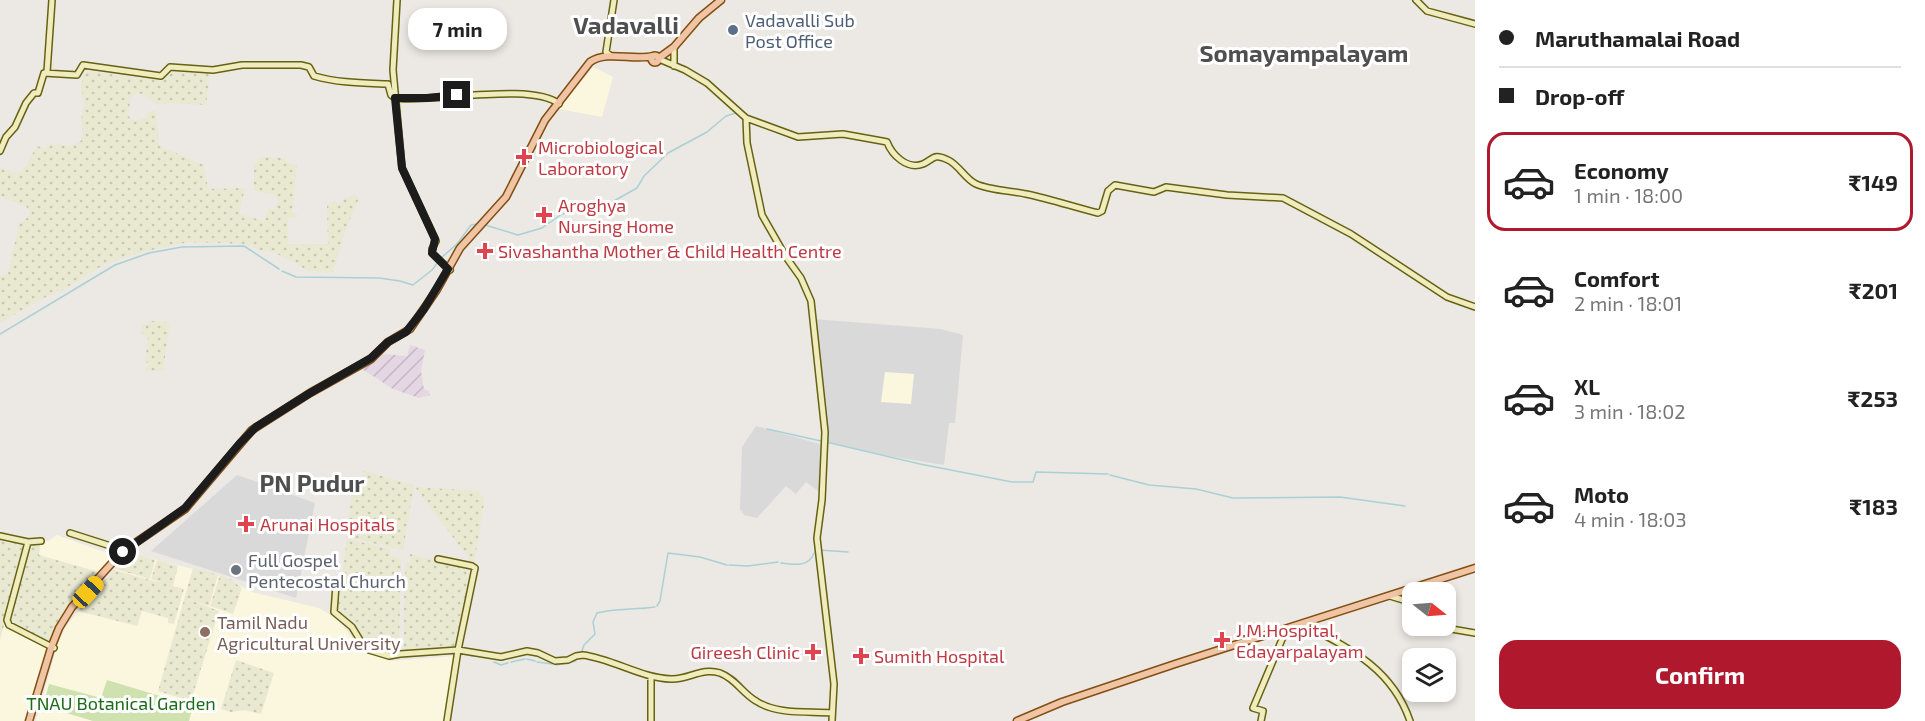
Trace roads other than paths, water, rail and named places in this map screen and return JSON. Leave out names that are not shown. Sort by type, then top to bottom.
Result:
[{"type":"main road","points":[[52,648],[70,613],[125,554],[186,512],[255,432],[312,394],[373,359],[390,344],[408,334],[427,310],[456,255],[479,227],[500,208],[512,191],[539,135],[558,104],[590,64],[605,55],[656,59],[673,47],[699,18],[720,0]]},
{"type":"main road","points":[[31,721],[52,648],[69,612],[123,552],[185,508],[256,427],[371,358],[388,342],[406,332],[424,309],[449,269]]},
{"type":"main road","points":[[1017,721],[1114,684],[1475,568]]},
{"type":"street","points":[[0,151],[6,137],[20,118],[26,103],[34,93],[38,93],[42,78],[47,72],[52,0]]},
{"type":"street","points":[[397,0],[393,54],[402,168],[435,239],[432,251],[449,269]]},
{"type":"street","points":[[605,55],[614,0]]},
{"type":"street","points":[[1416,0],[1427,11],[1475,24]]},
{"type":"street","points":[[673,47],[674,66]]},
{"type":"street","points":[[656,59],[700,79],[716,90],[746,118],[798,137],[843,134],[886,142],[898,159],[908,163],[917,165],[935,157],[947,159],[976,184],[1037,196],[1098,213],[1102,211],[1108,191],[1115,185],[1150,192],[1166,187],[1227,195],[1278,196],[1351,234],[1447,297],[1475,307]]},
{"type":"street","points":[[656,59],[700,79]]},
{"type":"street","points":[[47,72],[77,75],[83,65],[161,76],[170,67],[213,70],[242,65],[301,65],[309,67],[314,76],[319,78],[349,83],[388,84],[391,95],[395,98],[506,94],[536,96],[558,104]]},
{"type":"street","points":[[746,118],[747,143],[762,215],[801,278],[811,301],[825,432],[822,500],[817,538],[834,684],[832,721]]},
{"type":"street","points":[[70,533],[123,552]]},
{"type":"street","points":[[0,536],[28,543],[41,541]]},
{"type":"street","points":[[28,543],[7,620],[9,624],[52,648]]},
{"type":"street","points":[[438,559],[474,568],[447,721]]},
{"type":"street","points":[[336,585],[334,612],[352,627],[363,645],[369,650],[389,656],[458,650],[501,657],[527,651],[555,661],[581,656],[651,676],[679,679],[698,672],[711,671],[732,679],[749,696],[765,705],[794,711],[832,713]]},
{"type":"street","points":[[1390,596],[1402,600]]},
{"type":"street","points":[[1303,624],[1354,651],[1378,671],[1399,694],[1410,721]]},
{"type":"street","points":[[1261,721],[1263,711],[1253,708],[1286,630]]},
{"type":"street","points":[[1456,630],[1475,633]]},
{"type":"street","points":[[651,676],[651,721]]},
{"type":"waterway","points":[[485,225],[518,235],[542,228],[562,214],[612,202],[637,188],[644,176],[668,153],[707,132],[726,116],[736,113]]},
{"type":"waterway","points":[[441,258],[457,244],[471,225],[477,224]]},
{"type":"waterway","points":[[0,334],[115,265],[149,253],[182,247],[244,246],[279,269]]},
{"type":"waterway","points":[[282,271],[296,277],[379,278],[413,285],[432,270],[438,262]]},
{"type":"waterway","points":[[767,429],[821,441]]},
{"type":"waterway","points":[[826,442],[1012,482],[1033,482],[1036,472],[1108,474]]},
{"type":"waterway","points":[[1110,475],[1149,485],[1196,489],[1233,498],[1340,497],[1405,506]]},
{"type":"waterway","points":[[819,550],[848,552]]},
{"type":"waterway","points":[[657,606],[660,601],[668,553],[700,557],[727,565]]},
{"type":"waterway","points":[[781,563],[805,563],[812,558],[814,553]]},
{"type":"waterway","points":[[729,565],[748,566],[778,562]]},
{"type":"waterway","points":[[581,654],[584,645],[595,634],[593,622],[597,613],[655,607]]},
{"type":"waterway","points":[[392,658],[455,653]]},
{"type":"waterway","points":[[459,653],[473,656]]},
{"type":"waterway","points":[[474,656],[481,656]]},
{"type":"waterway","points":[[511,662],[525,659]]},
{"type":"waterway","points":[[527,659],[535,661]]},
{"type":"waterway","points":[[556,665],[576,661]]},
{"type":"waterway","points":[[494,662],[501,665],[508,663]]},
{"type":"waterway","points":[[537,662],[552,664]]},
{"type":"place","name":"Vadavalli Sub Post Office","points":[[733,30]]},
{"type":"place","name":"Microbiological Laboratory","points":[[524,157]]},
{"type":"place","name":"Aroghya Nursing Home","points":[[544,215]]},
{"type":"place","name":"Sivashantha Mother & Child Health Centre","points":[[485,251]]},
{"type":"place","name":"Arunai Hospitals","points":[[246,524]]},
{"type":"place","name":"Full Gospel Pentecostal Church","points":[[236,570]]},
{"type":"place","name":"Tamil Nadu Agricultural University","points":[[205,632]]},
{"type":"place","name":"J.M.Hospital, Edayarpalayam","points":[[1222,640]]},
{"type":"place","name":"Gireesh Clinic","points":[[813,652]]},
{"type":"place","name":"Sumith Hospital","points":[[861,656]]},
{"type":"district","name":"Vadavalli","points":[[626,24]]},
{"type":"district","name":"Somayampalayam","points":[[1304,52]]},
{"type":"district","name":"PN Pudur","points":[[312,482]]},
{"type":"park label","name":"TNAU Botanical Garden","points":[[121,703]]}]
